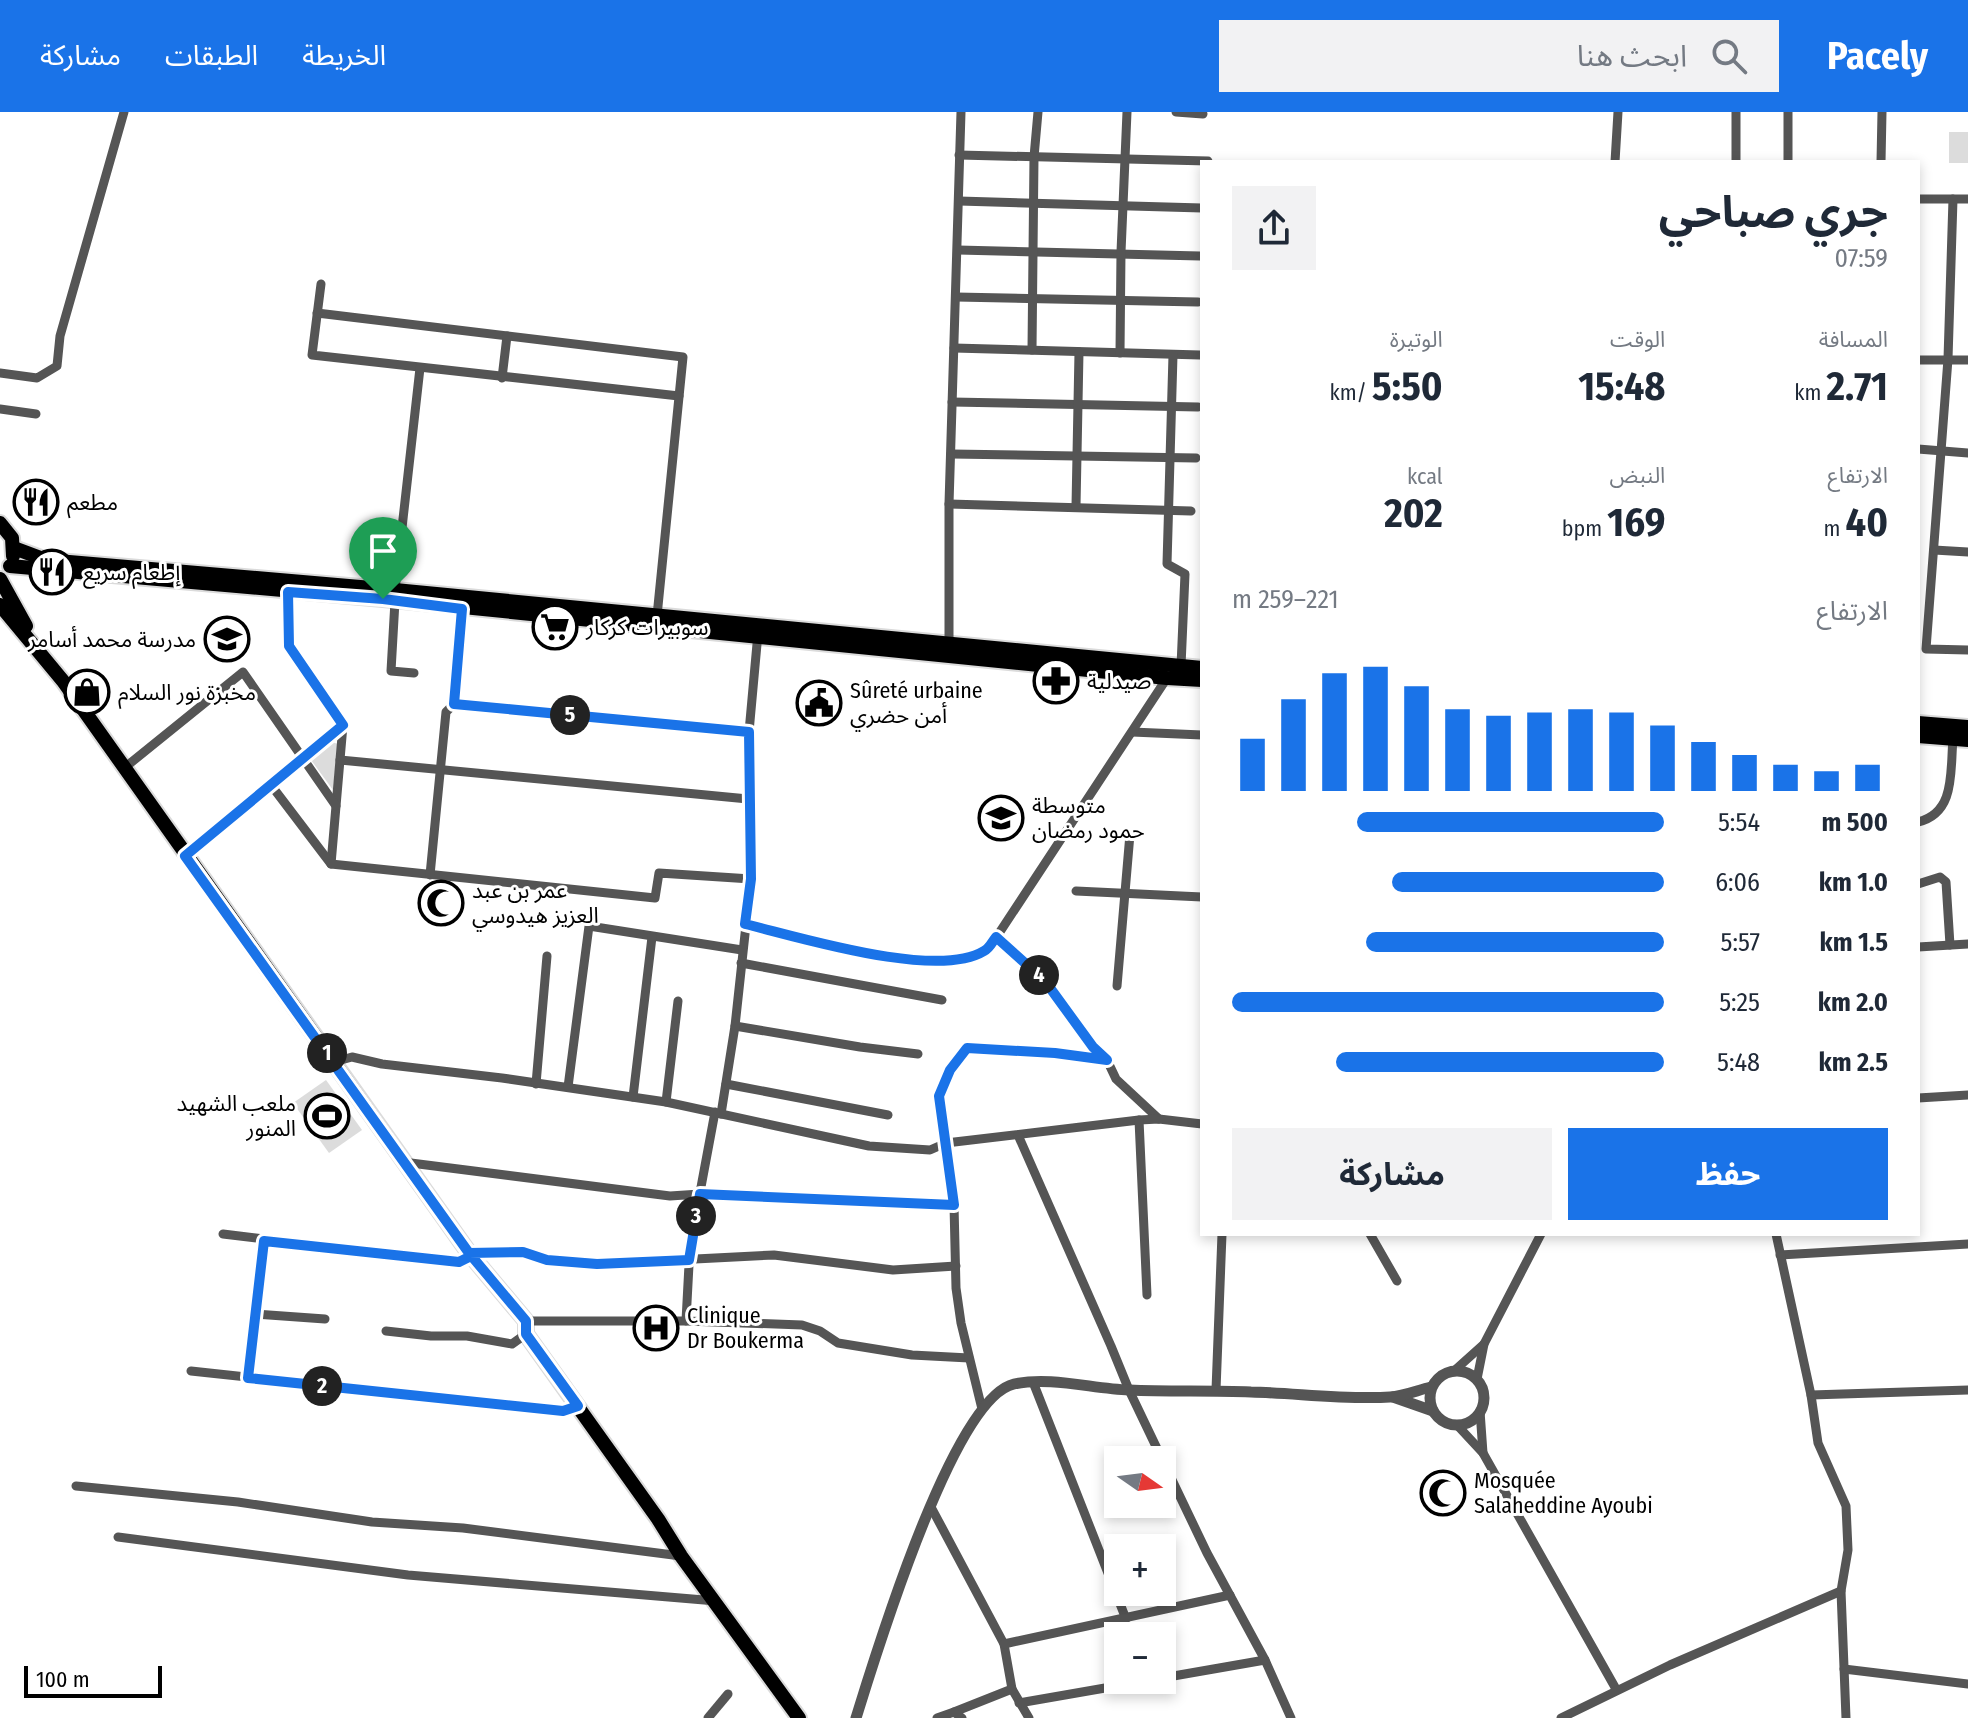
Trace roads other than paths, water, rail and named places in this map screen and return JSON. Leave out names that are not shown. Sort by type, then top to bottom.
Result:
[{"type":"main road","points":[[0,523],[12,538],[14,548],[3,574],[39,651]]},
{"type":"main road","points":[[14,548],[46,560],[395,596],[657,616],[758,631],[1200,680]]},
{"type":"main road","points":[[3,574],[395,596],[462,609],[949,644],[1200,668]]},
{"type":"main road","points":[[0,605],[39,651],[403,1162],[526,1328],[681,1556],[799,1718]]},
{"type":"main road","points":[[1920,723],[1968,727]]},
{"type":"main road","points":[[1920,736],[1960,739]]},
{"type":"street","points":[[0,373],[37,378],[57,366],[60,336],[124,112]]},
{"type":"street","points":[[949,644],[949,504],[961,112]]},
{"type":"street","points":[[1032,350],[1034,157],[1038,112]]},
{"type":"street","points":[[1120,353],[1127,112]]},
{"type":"street","points":[[1176,112],[1203,114]]},
{"type":"street","points":[[1615,160],[1618,112]]},
{"type":"street","points":[[1736,112],[1736,160]]},
{"type":"street","points":[[1788,112],[1788,160]]},
{"type":"street","points":[[1881,160],[1882,112]]},
{"type":"street","points":[[959,155],[1200,161]]},
{"type":"street","points":[[1920,199],[1968,199]]},
{"type":"street","points":[[1953,199],[1948,359],[1926,649],[1968,650]]},
{"type":"street","points":[[959,201],[1200,208]]},
{"type":"street","points":[[958,250],[1200,256]]},
{"type":"street","points":[[321,284],[312,355],[679,396]]},
{"type":"street","points":[[956,297],[1198,302]]},
{"type":"street","points":[[317,313],[683,357],[657,616]]},
{"type":"street","points":[[502,378],[507,336]]},
{"type":"street","points":[[954,348],[1200,355]]},
{"type":"street","points":[[1076,506],[1079,352]]},
{"type":"street","points":[[1173,355],[1167,564],[1185,574],[1181,666]]},
{"type":"street","points":[[1920,360],[1968,360]]},
{"type":"street","points":[[414,673],[391,671],[395,596],[420,368]]},
{"type":"street","points":[[952,402],[1198,407]]},
{"type":"street","points":[[0,409],[36,414]]},
{"type":"street","points":[[1920,449],[1968,453]]},
{"type":"street","points":[[951,454],[1196,458]]},
{"type":"street","points":[[949,504],[1191,511]]},
{"type":"street","points":[[1934,550],[1968,552]]},
{"type":"street","points":[[288,592],[289,646],[343,725],[331,864]]},
{"type":"street","points":[[430,875],[446,712],[454,704],[462,609]]},
{"type":"street","points":[[686,1321],[689,1260],[700,1194],[726,1084],[751,879],[749,732],[758,631]]},
{"type":"street","points":[[123,769],[243,672],[336,806]]},
{"type":"street","points":[[745,924],[892,959],[925,961],[969,958],[988,950],[1167,678]]},
{"type":"street","points":[[454,704],[749,732]]},
{"type":"street","points":[[185,856],[343,725]]},
{"type":"street","points":[[1132,732],[1200,735]]},
{"type":"street","points":[[1920,822],[1931,819],[1942,808],[1960,739]]},
{"type":"street","points":[[340,760],[748,799]]},
{"type":"street","points":[[271,785],[331,864],[655,898],[659,873],[751,879]]},
{"type":"street","points":[[1117,986],[1130,834]]},
{"type":"street","points":[[1920,883],[1940,877],[1946,882],[1950,945]]},
{"type":"street","points":[[1076,891],[1200,897]]},
{"type":"street","points":[[568,1087],[589,926],[742,950]]},
{"type":"street","points":[[633,1097],[652,937]]},
{"type":"street","points":[[996,937],[1045,981],[1093,1047],[1107,1060],[1116,1079],[1159,1119]]},
{"type":"street","points":[[1920,947],[1968,944]]},
{"type":"street","points":[[536,1084],[547,956]]},
{"type":"street","points":[[741,963],[942,1000]]},
{"type":"street","points":[[666,1102],[678,1001]]},
{"type":"street","points":[[735,1026],[918,1054]]},
{"type":"street","points":[[982,1409],[956,1288],[954,1205],[939,1096],[950,1070],[967,1048],[1055,1053],[1107,1060]]},
{"type":"street","points":[[334,1062],[352,1057],[382,1064],[666,1102],[869,1146],[930,1150],[946,1143],[1139,1120],[1200,1124]]},
{"type":"street","points":[[726,1084],[888,1115]]},
{"type":"street","points":[[1920,1098],[1968,1095]]},
{"type":"street","points":[[1139,1120],[1147,1295]]},
{"type":"street","points":[[1018,1135],[1129,1390],[1291,1718]]},
{"type":"street","points":[[403,1162],[670,1196],[700,1194],[954,1205]]},
{"type":"street","points":[[223,1234],[459,1262],[470,1254],[523,1252],[547,1260],[597,1264],[774,1255],[893,1270],[956,1266]]},
{"type":"street","points":[[1216,1390],[1222,1236]]},
{"type":"street","points":[[1371,1236],[1397,1281]]},
{"type":"street","points":[[1477,1379],[1484,1344],[1540,1236]]},
{"type":"street","points":[[1776,1236],[1811,1395],[1818,1443],[1846,1506],[1848,1550],[1841,1591],[1846,1718]]},
{"type":"street","points":[[248,1378],[264,1241]]},
{"type":"street","points":[[1780,1255],[1968,1244]]},
{"type":"street","points":[[255,1314],[325,1319]]},
{"type":"street","points":[[386,1331],[467,1336],[512,1344],[526,1328],[686,1321],[802,1325],[820,1331],[838,1343],[912,1355],[969,1358]]},
{"type":"street","points":[[1392,1397],[1431,1387],[1441,1375],[1455,1370],[1484,1344]]},
{"type":"street","points":[[1455,1370],[1477,1379],[1483,1391],[1480,1411],[1483,1453]]},
{"type":"street","points":[[191,1371],[563,1411],[578,1406]]},
{"type":"street","points":[[1033,1382],[1126,1619]]},
{"type":"street","points":[[856,1718],[887,1621],[948,1466],[982,1409],[996,1394],[1012,1384],[1033,1382],[1129,1390],[1392,1397],[1433,1411]]},
{"type":"street","points":[[1431,1387],[1430,1404],[1433,1411],[1443,1421],[1457,1425],[1483,1453],[1616,1689]]},
{"type":"street","points":[[1811,1395],[1968,1390]]},
{"type":"street","points":[[1457,1425],[1470,1421],[1480,1411]]},
{"type":"street","points":[[76,1486],[238,1502],[372,1522],[463,1528],[681,1556]]},
{"type":"street","points":[[931,1507],[1004,1644],[1012,1689],[1029,1718]]},
{"type":"street","points":[[118,1537],[408,1575],[716,1601]]},
{"type":"street","points":[[1561,1718],[1616,1689],[1841,1591]]},
{"type":"street","points":[[1004,1644],[1230,1595]]},
{"type":"street","points":[[1176,1676],[1265,1660]]},
{"type":"street","points":[[1844,1669],[1968,1684]]},
{"type":"street","points":[[1019,1703],[1104,1688]]},
{"type":"street","points":[[937,1718],[958,1715],[1012,1689]]},
{"type":"street","points":[[708,1718],[728,1694]]},
{"type":"place","name":"مطعم","points":[[36,502]]},
{"type":"place","name":"إطعام سريع","points":[[52,572]]},
{"type":"place","name":"سوبيرات كركار","points":[[555,627]]},
{"type":"place","name":"مدرسة محمد أسامر","points":[[227,639]]},
{"type":"place","name":"صيدلية","points":[[1056,681]]},
{"type":"place","name":"مخبزة نور السلام","points":[[87,692]]},
{"type":"place","name":"Sûreté urbaine أمن حضري","points":[[819,703]]},
{"type":"place","name":"متوسطة حمود رمضان","points":[[1001,818]]},
{"type":"place","name":"عمر بن عبد العزيز هيدوسي","points":[[441,903]]},
{"type":"place","name":"ملعب الشهيد المنور","points":[[327,1116]]},
{"type":"place","name":"Clinique Dr Boukerma","points":[[656,1328]]},
{"type":"place","name":"Mosquée Salaheddine Ayoubi","points":[[1443,1493]]}]
